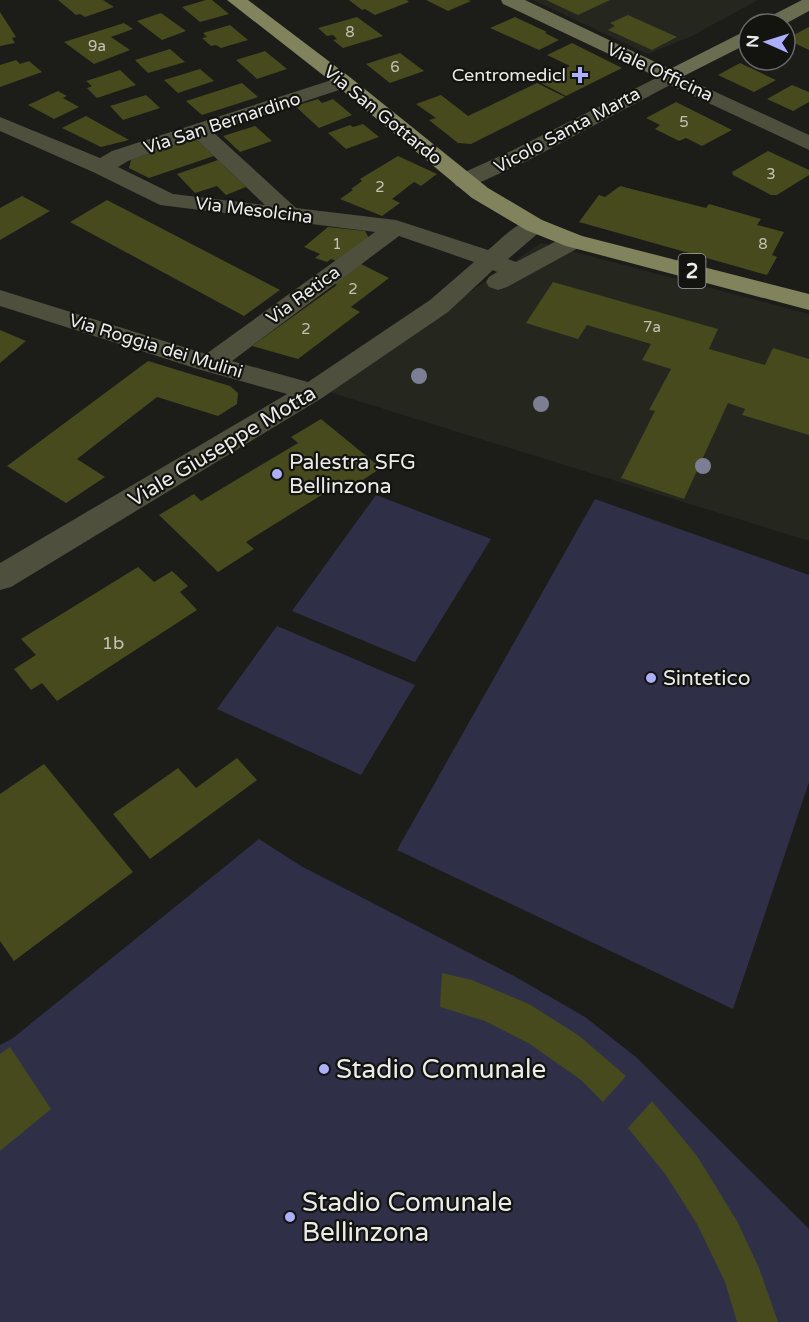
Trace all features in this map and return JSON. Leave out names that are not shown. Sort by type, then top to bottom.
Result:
[{"type":"main road","name":"Via San Gottardo","points":[[236,0],[344,82],[489,200],[534,225]]},
{"type":"main road","name":"2","points":[[534,225],[574,241],[809,302]]},
{"type":"street","name":"Viale Officina","points":[[510,0],[809,143]]},
{"type":"street","points":[[670,76],[737,41]]},
{"type":"street","name":"Vicolo Santa Marta","points":[[464,181],[519,156],[670,76]]},
{"type":"street","name":"Via San Bernardino","points":[[101,167],[120,156],[344,82]]},
{"type":"street","name":"Via Mesolcina","points":[[0,123],[101,167],[168,200],[396,227],[491,259],[517,272]]},
{"type":"street","points":[[199,131],[289,214]]},
{"type":"street","name":"Viale Giuseppe Motta","points":[[0,578],[312,392],[439,306],[491,259],[534,225]]},
{"type":"street","name":"Via Retica","points":[[210,364],[396,227]]},
{"type":"street","name":"Viale Giuseppe Motta","points":[[439,306],[471,298],[574,241]]},
{"type":"street","name":"Via Roggia dei Mulini","points":[[0,298],[210,364],[312,392]]},
{"type":"shaded area","points":[[533,0],[758,0],[692,36],[648,54]]},
{"type":"shaded area","points":[[541,243],[809,314],[809,541],[326,391]]},
{"type":"shaded area","points":[[376,495],[491,539],[415,662],[292,611]]},
{"type":"shaded area","name":"Sintetico","points":[[595,499],[809,575],[809,782],[733,1009],[397,850]]},
{"type":"shaded area","points":[[277,626],[415,685],[361,775],[217,709]]},
{"type":"shaded area","name":"Stadio Comunale","points":[[259,839],[301,866],[514,976],[585,1017],[636,1057],[809,1229],[809,1322],[0,1322],[0,1045],[13,1038]]},
{"type":"building","points":[[58,0],[103,0],[114,7],[85,17],[80,14],[76,15]]},
{"type":"building","points":[[212,0],[229,14],[200,22],[182,7]]},
{"type":"building","points":[[349,0],[407,0],[409,2],[375,15],[365,9],[362,10]]},
{"type":"building","points":[[426,0],[468,0],[471,1],[448,11]]},
{"type":"building","points":[[546,0],[610,0],[578,15]]},
{"type":"building","points":[[0,12],[16,37],[12,38],[15,43],[0,46]]},
{"type":"building","points":[[161,13],[186,31],[162,40],[137,21]]},
{"type":"building","points":[[628,15],[677,37],[652,50],[608,30],[615,26],[610,23]]},
{"type":"building","points":[[357,17],[383,36],[343,48],[333,40],[337,39],[333,35],[327,36],[318,28]]},
{"type":"building","points":[[515,17],[559,40],[539,50],[490,28]]},
{"type":"building","points":[[124,23],[133,29],[111,37],[130,50],[94,64],[64,42]]},
{"type":"building","points":[[230,25],[248,40],[221,48],[216,45],[211,46],[202,38],[207,37],[203,33]]},
{"type":"building","points":[[809,27],[809,50],[797,44],[797,33]]},
{"type":"building","name":"Centromedicl","points":[[572,43],[622,68],[566,96],[539,82],[570,66],[547,55]]},
{"type":"building","points":[[170,49],[185,62],[148,73],[135,60]]},
{"type":"building","points":[[265,51],[287,69],[257,79],[236,60]]},
{"type":"building","points":[[400,53],[424,71],[390,83],[366,64]]},
{"type":"building","points":[[16,60],[20,64],[29,61],[42,72],[0,87],[0,65]]},
{"type":"building","points":[[737,65],[737,72],[759,72],[776,80],[754,92],[718,75]]},
{"type":"building","points":[[200,69],[214,81],[178,93],[164,80]]},
{"type":"building","points":[[120,70],[136,85],[97,98],[87,88],[92,86],[86,81]]},
{"type":"building","points":[[242,83],[258,97],[202,115],[186,101]]},
{"type":"building","points":[[537,83],[565,97],[471,144],[458,143],[429,120],[436,118],[416,104],[441,95],[468,116]]},
{"type":"building","points":[[792,85],[809,92],[809,102],[793,111],[767,99]]},
{"type":"building","points":[[58,91],[67,96],[63,98],[79,107],[54,119],[28,105]]},
{"type":"building","points":[[146,95],[160,108],[123,120],[110,106]]},
{"type":"building","points":[[318,99],[322,103],[333,99],[352,115],[319,128],[295,106]]},
{"type":"building","points":[[676,102],[732,130],[702,146],[686,138],[679,141],[655,129],[660,125],[646,118]]},
{"type":"building","points":[[86,116],[129,140],[101,147],[62,128]]},
{"type":"building","points":[[363,124],[379,137],[346,149],[328,133],[350,125],[353,127]]},
{"type":"building","points":[[255,126],[272,141],[240,152],[223,136]]},
{"type":"building","points":[[195,138],[214,156],[149,178],[129,168],[131,160]]},
{"type":"building","points":[[768,151],[809,170],[809,175],[777,195],[771,195],[733,175],[732,172]]},
{"type":"building","points":[[398,156],[437,174],[421,186],[414,182],[392,199],[400,203],[382,216],[340,199],[362,181],[360,179]]},
{"type":"building","points":[[218,160],[246,187],[226,195],[217,186],[195,193],[177,174]]},
{"type":"building","points":[[620,186],[706,208],[709,204],[761,219],[757,225],[784,232],[772,255],[777,257],[767,275],[579,222],[599,195],[605,197]]},
{"type":"building","points":[[22,196],[50,211],[0,240],[0,208]]},
{"type":"building","points":[[107,200],[280,290],[244,316],[70,222]]},
{"type":"building","points":[[328,227],[365,231],[371,242],[341,263],[331,259],[327,262],[315,258],[320,254],[304,247]]},
{"type":"building","points":[[359,263],[389,278],[351,307],[360,312],[298,359],[252,346],[337,285],[333,282]]},
{"type":"building","points":[[553,282],[718,329],[709,349],[765,365],[773,348],[809,359],[809,435],[742,415],[745,409],[728,403],[684,499],[621,478],[655,411],[649,410],[671,369],[642,360],[651,344],[587,325],[578,339],[526,323]]},
{"type":"building","points":[[0,330],[26,341],[0,363]]},
{"type":"building","points":[[148,361],[230,386],[238,393],[237,404],[218,416],[157,397],[77,459],[105,477],[66,503],[7,466]]},
{"type":"building","points":[[321,419],[381,468],[352,487],[344,481],[246,542],[254,549],[218,572],[159,515],[194,494],[201,501],[298,443],[291,437]]},
{"type":"building","points":[[138,567],[154,582],[172,571],[188,586],[180,592],[197,610],[57,701],[42,683],[31,690],[14,669],[36,655],[21,639]]},
{"type":"building","points":[[237,758],[257,780],[150,859],[113,814],[178,768],[196,788]]},
{"type":"building","points":[[44,764],[133,872],[14,961],[0,941],[0,794]]},
{"type":"building","points":[[442,973],[472,980],[529,1004],[578,1035],[626,1076],[603,1102],[581,1080],[530,1044],[485,1021],[440,1007]]},
{"type":"building","points":[[10,1047],[51,1109],[0,1151],[0,1054]]},
{"type":"building","points":[[652,1101],[697,1156],[737,1221],[759,1268],[778,1322],[737,1322],[725,1282],[697,1224],[666,1175],[628,1128]]},
{"type":"place","name":"Centromedicl","points":[[580,75]]},
{"type":"place","name":"Palestra SFG Bellinzona","points":[[277,474]]},
{"type":"place","name":"Sintetico","points":[[651,678]]},
{"type":"place","name":"Stadio Comunale","points":[[324,1069]]},
{"type":"place","name":"Stadio Comunale Bellinzona","points":[[290,1217]]}]
